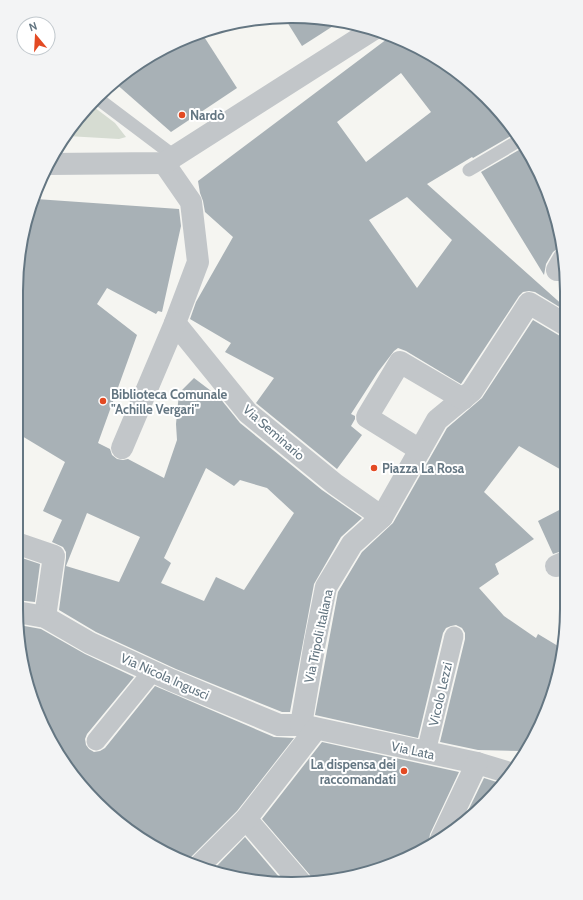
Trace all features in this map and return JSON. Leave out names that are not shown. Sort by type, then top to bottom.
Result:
[{"type":"street","points":[[56,164],[169,160],[367,34]]},
{"type":"street","points":[[122,448],[175,323],[198,262],[191,202],[169,160]]},
{"type":"street","points":[[382,517],[437,420],[467,395],[529,304],[560,322]]},
{"type":"street","name":"Via Seminario","points":[[175,323],[248,414],[335,484],[382,517]]},
{"type":"street","points":[[420,450],[367,417],[400,362],[467,395]]},
{"type":"street","name":"Via Tripoli Italiana","points":[[309,727],[315,642],[326,587],[352,544],[382,517]]},
{"type":"street","points":[[23,545],[54,556],[45,617]]},
{"type":"street","name":"Via Nicola Ingusci","points":[[23,613],[45,617],[90,643],[279,725],[309,727]]},
{"type":"street","name":"Vicolo Lezzi","points":[[426,752],[454,636]]},
{"type":"street","points":[[96,741],[153,671]]},
{"type":"street","points":[[203,862],[246,819],[309,727]]},
{"type":"street","name":"Via Lata","points":[[309,727],[478,763],[505,772]]},
{"type":"street","points":[[446,828],[478,763],[512,762]]},
{"type":"street","points":[[246,819],[296,877]]},
{"type":"lane","points":[[102,102],[169,160]]},
{"type":"lane","points":[[469,170],[515,143]]},
{"type":"shaded area","points":[[96,108],[115,123],[126,137],[119,139],[72,136]]},
{"type":"building","points":[[288,23],[333,26],[302,46]]},
{"type":"building","points":[[204,37],[237,88],[171,132],[119,86],[142,68],[157,59]]},
{"type":"building","points":[[386,40],[426,59],[455,78],[493,114],[511,136],[427,184],[560,303],[560,307],[535,292],[523,292],[461,384],[406,351],[398,348],[378,372],[351,414],[355,416],[355,419],[351,426],[362,435],[337,469],[256,403],[274,378],[225,352],[231,343],[190,319],[196,302],[233,237],[205,212],[198,181]],"holes":[[[401,73],[431,112],[366,162],[337,122]],[[407,197],[452,240],[417,288],[369,220]]]},
{"type":"building","points":[[520,150],[540,189],[555,239],[557,249],[553,252],[546,264],[544,275],[481,172]]},
{"type":"building","points":[[39,199],[179,209],[181,226],[162,312],[158,311],[156,314],[107,288],[97,304],[137,335],[98,443],[110,449],[112,455],[117,459],[128,459],[164,478],[177,440],[176,424],[179,393],[194,378],[219,397],[240,423],[322,490],[362,518],[341,537],[314,584],[290,712],[282,712],[176,669],[96,632],[59,610],[66,552],[63,547],[52,542],[62,520],[43,511],[65,462],[23,437],[23,292],[25,256],[32,222]],"holes":[[[206,468],[234,486],[240,480],[267,488],[294,513],[244,590],[216,577],[204,601],[161,583],[171,563],[164,558]],[[87,513],[140,537],[119,582],[66,566]]]},
{"type":"building","points":[[533,320],[560,336],[560,469],[519,446],[484,492],[534,539],[495,564],[499,574],[479,588],[504,616],[536,638],[538,634],[558,646],[546,695],[540,711],[524,743],[519,751],[478,750],[440,742],[465,639],[465,633],[462,628],[456,625],[446,628],[443,633],[418,738],[315,715],[338,592],[362,552],[393,523],[447,428],[482,398]]},
{"type":"building","points":[[560,510],[560,552],[553,554],[538,521]]},
{"type":"building","points":[[23,558],[40,564],[35,602],[23,601]]},
{"type":"building","points":[[24,626],[41,629],[85,654],[134,677],[87,734],[85,739],[86,745],[94,752],[105,748],[155,686],[274,737],[294,738],[237,811],[190,858],[142,832],[114,810],[78,772],[59,743],[43,711],[28,661]]},
{"type":"building","points":[[322,742],[459,772],[430,834],[429,839],[394,857],[361,868],[327,875],[310,876],[262,819]]},
{"type":"building","points":[[484,778],[496,782],[493,786],[468,811]]},
{"type":"building","points":[[245,837],[278,876],[256,875],[216,866]]},
{"type":"place","name":"Nardò","points":[[182,115]]},
{"type":"place","name":"Biblioteca Comunale \"Achille Vergari\"","points":[[103,401]]},
{"type":"place","name":"Piazza La Rosa","points":[[374,468]]},
{"type":"place","name":"La dispensa dei raccomandati","points":[[404,771]]}]
